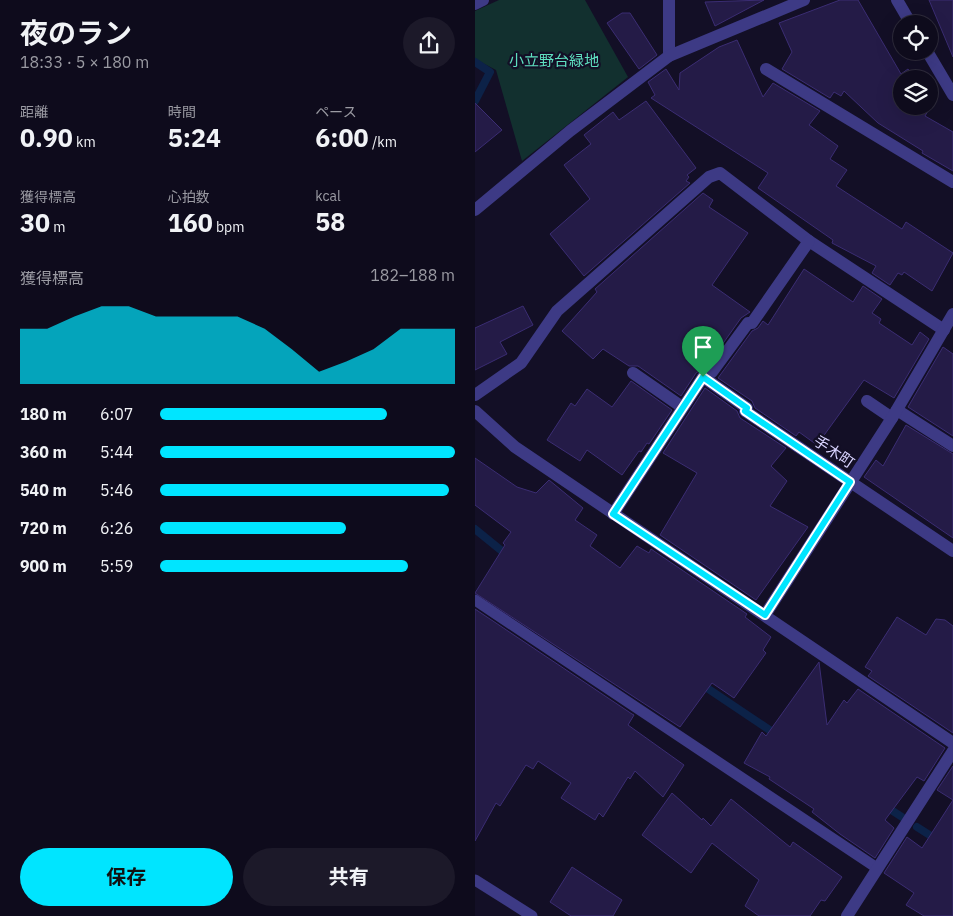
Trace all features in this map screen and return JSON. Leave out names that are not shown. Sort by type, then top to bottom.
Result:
[{"type":"street","points":[[475,4],[483,0]]},
{"type":"street","points":[[669,0],[669,56]]},
{"type":"street","points":[[475,210],[570,131],[669,56],[805,0]]},
{"type":"street","points":[[897,0],[906,15]]},
{"type":"street","points":[[932,60],[953,95]]},
{"type":"street","points":[[766,69],[953,182]]},
{"type":"street","points":[[475,395],[521,363],[557,311],[709,177],[720,173],[809,241],[944,330]]},
{"type":"street","points":[[613,514],[703,377],[712,372],[748,323],[752,323],[809,241]]},
{"type":"street","points":[[765,615],[894,414],[953,314]]},
{"type":"street","points":[[633,372],[682,407]]},
{"type":"street","name":"手木町","points":[[703,377],[747,408],[745,411],[953,551]]},
{"type":"street","points":[[867,402],[894,414],[953,446]]},
{"type":"street","points":[[475,411],[515,447],[953,743]]},
{"type":"street","points":[[847,916],[953,751]]},
{"type":"lane","points":[[475,600],[877,868]]},
{"type":"lane","points":[[475,880],[532,916]]},
{"type":"green space","name":"小立野台緑地","points":[[499,0],[585,0],[628,77],[522,161],[496,70],[475,59],[475,11]]},
{"type":"building","points":[[764,0],[715,26],[705,2]]},
{"type":"building","points":[[840,0],[858,0],[899,70],[893,70],[893,115],[926,115],[953,132],[953,171],[922,153],[923,151],[878,123],[844,91],[841,96],[834,92],[830,98],[782,69],[792,52],[779,23]]},
{"type":"building","points":[[929,0],[953,0],[953,57],[938,21],[938,15],[935,15]]},
{"type":"building","points":[[622,13],[630,13],[657,55],[639,69],[607,23]]},
{"type":"building","points":[[737,40],[763,97],[773,83],[820,111],[809,125],[838,146],[830,159],[847,170],[836,186],[902,229],[906,222],[953,253],[932,291],[904,272],[902,275],[898,273],[890,285],[872,273],[876,266],[832,243],[833,240],[758,188],[768,173],[651,98],[655,95],[648,82],[666,69],[679,90],[680,73],[719,47]]},
{"type":"building","points":[[646,101],[696,168],[687,175],[689,177],[686,181],[690,183],[584,276],[550,234],[590,199],[564,165],[591,144],[584,135],[613,112],[619,120]]},
{"type":"building","points":[[475,103],[502,130],[475,152]]},
{"type":"building","points":[[703,193],[713,200],[709,207],[748,233],[712,285],[750,312],[741,318],[707,366],[696,373],[681,396],[638,366],[629,366],[603,349],[593,359],[562,331],[597,292],[595,289]]},
{"type":"building","points":[[804,269],[853,302],[863,286],[882,299],[872,313],[881,319],[879,323],[912,345],[920,332],[929,339],[894,398],[864,380],[817,445],[799,432],[796,436],[755,408],[752,401],[718,378],[752,331],[758,328],[763,321],[768,325]]},
{"type":"building","points":[[523,306],[533,325],[500,342],[507,354],[475,370],[475,328]]},
{"type":"building","points":[[943,347],[953,354],[953,436],[908,407]]},
{"type":"building","points":[[631,381],[672,410],[649,444],[647,443],[641,452],[639,451],[622,475],[587,450],[580,461],[547,440],[571,403],[575,406],[587,389],[612,407]]},
{"type":"building","points":[[705,388],[737,411],[740,418],[786,448],[771,466],[787,481],[770,506],[808,527],[756,600],[660,535],[697,473],[663,453]]},
{"type":"building","points":[[906,425],[953,454],[953,538],[864,477],[876,460],[883,466]]},
{"type":"building","points":[[475,458],[517,487],[536,493],[549,480],[583,508],[575,520],[597,535],[590,546],[620,568],[637,546],[649,553],[651,549],[747,614],[745,617],[771,637],[763,650],[766,653],[734,698],[712,683],[680,727],[475,593],[511,532],[475,505]]},
{"type":"building","points":[[475,609],[634,715],[628,725],[684,765],[663,797],[635,771],[630,779],[628,777],[603,817],[599,813],[595,820],[561,798],[571,783],[538,761],[533,769],[526,765],[500,806],[496,803],[475,841]]},
{"type":"building","points":[[897,617],[926,635],[936,619],[945,620],[953,626],[953,733],[868,676],[872,671],[865,667]]},
{"type":"building","points":[[819,662],[827,725],[844,700],[847,703],[858,689],[945,748],[924,781],[917,777],[885,820],[894,828],[875,858],[840,834],[812,812],[814,809],[769,779],[770,777],[744,763],[762,732],[766,736]]},
{"type":"building","points":[[953,766],[953,800],[937,790]]},
{"type":"building","points":[[672,793],[711,826],[731,799],[790,847],[793,842],[842,877],[825,901],[821,900],[810,916],[759,916],[745,906],[759,880],[712,843],[691,873],[642,835]]},
{"type":"building","points":[[953,800],[953,916],[924,916],[906,905],[914,893],[884,873],[907,837],[922,848]]},
{"type":"building","points":[[572,867],[622,900],[613,916],[571,916],[550,902]]},
{"type":"waterway","points":[[475,62],[490,72],[475,101]]},
{"type":"waterway","points":[[475,529],[508,556]]},
{"type":"waterway","points":[[701,684],[777,735]]},
{"type":"waterway","points":[[885,806],[902,817]]},
{"type":"waterway","points":[[917,827],[953,850]]},
{"type":"route","points":[[703,377],[747,408],[745,411],[850,482],[765,615],[613,514],[703,377]]}]
